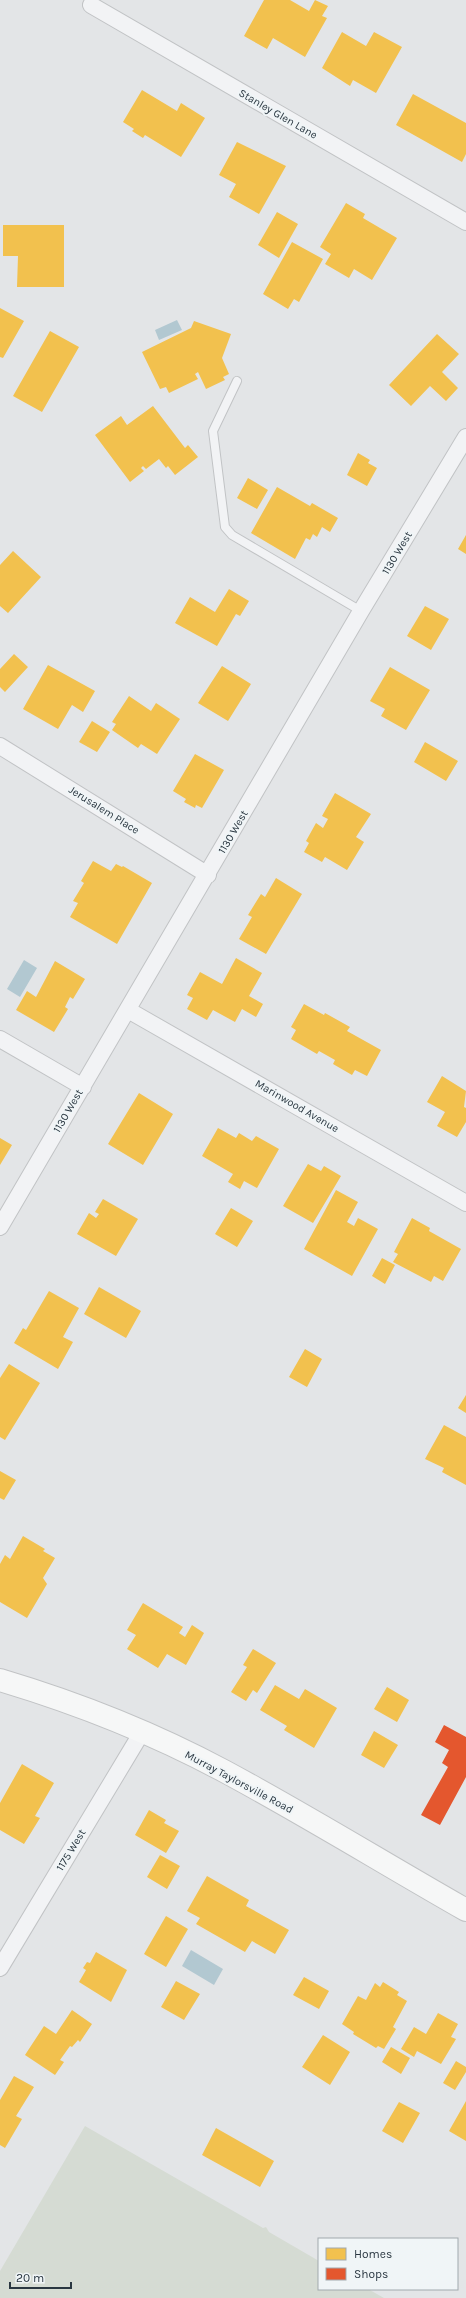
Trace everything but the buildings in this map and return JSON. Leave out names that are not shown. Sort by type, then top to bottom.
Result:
[{"type":"street","name":"Stanley Glen Lane","points":[[91,6],[466,222]]},
{"type":"street","name":"1130 West","points":[[0,1227],[208,875],[361,611],[466,437]]},
{"type":"street","name":"Jerusalem Place","points":[[0,746],[208,875]]},
{"type":"street","name":"Marinwood Avenue","points":[[128,1010],[466,1203]]},
{"type":"street","points":[[0,1039],[83,1087]]},
{"type":"street","name":"Murray Taylorsville Road","points":[[0,1680],[55,1697],[142,1732],[223,1771],[466,1910]]},
{"type":"street","name":"1175 West","points":[[0,1968],[142,1732]]},
{"type":"lane","points":[[237,381],[213,431],[225,527],[232,535],[361,611]]},
{"type":"shaded area","points":[[85,2126],[263,2228],[266,2227],[269,2232],[318,2260],[318,2290],[370,2290],[384,2298],[0,2298],[0,2271]]},
{"type":"water","points":[[177,320],[182,330],[159,340],[155,330]]},
{"type":"water","points":[[24,960],[37,968],[20,997],[7,989]]},
{"type":"water","points":[[191,1950],[223,1969],[214,1985],[182,1966]]}]
